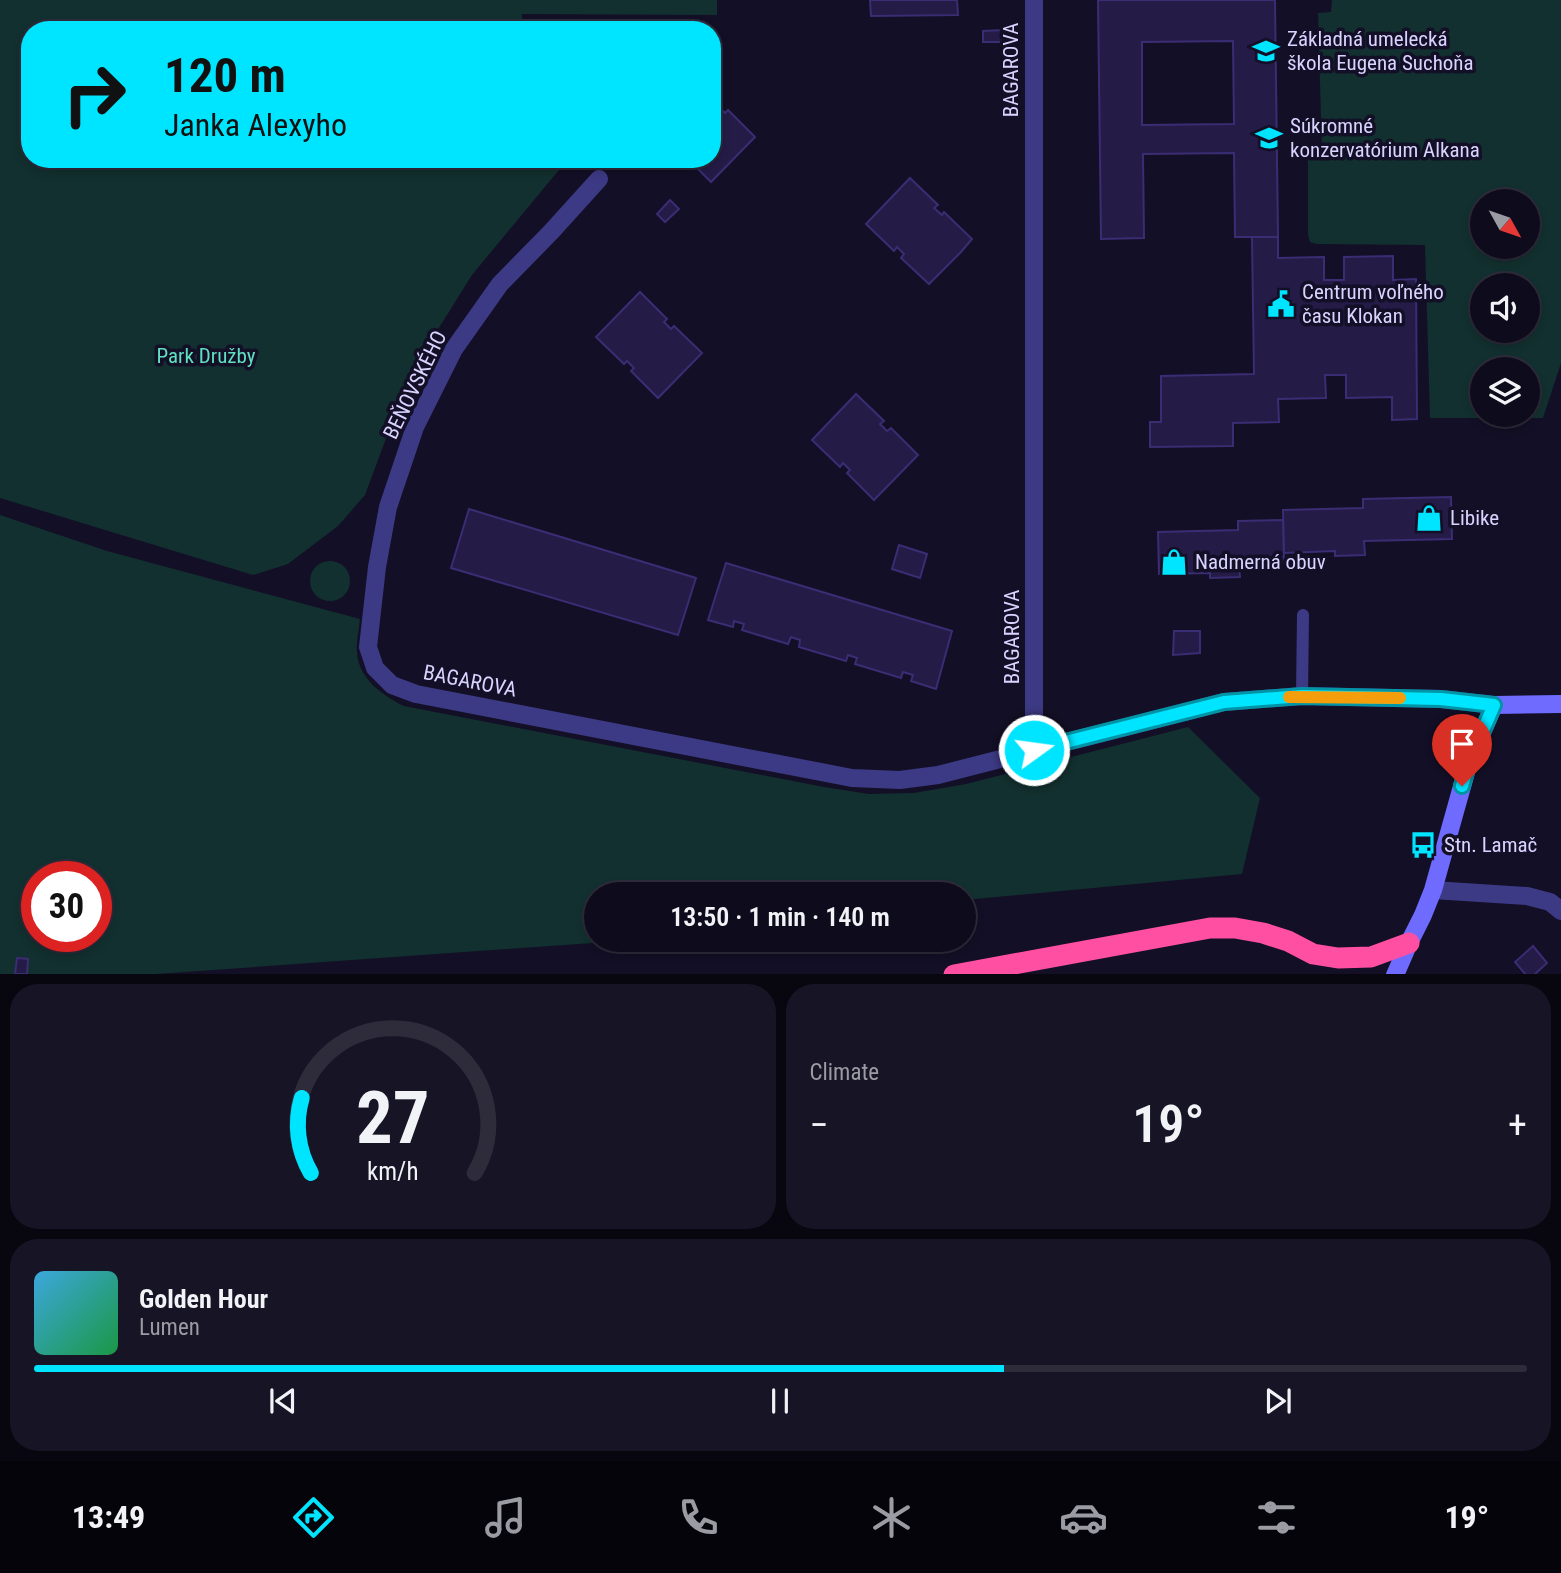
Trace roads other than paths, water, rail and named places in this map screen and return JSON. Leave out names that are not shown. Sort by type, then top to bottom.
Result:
[{"type":"highway","points":[[959,974],[1210,928],[1235,928],[1263,933],[1288,941],[1313,954],[1338,958],[1371,957],[1409,943]]},
{"type":"highway","points":[[1313,954],[1331,974]]},
{"type":"street","name":"BAGAROVA","points":[[371,615],[368,647],[375,668],[392,685],[416,694],[852,778],[900,780],[938,775],[1034,750],[1034,0]]},
{"type":"street","name":"BEŇOVSKÉHO","points":[[371,615],[388,507],[415,427],[454,349],[500,284],[599,179]]},
{"type":"street","points":[[1034,750],[1224,702],[1302,696],[1441,699],[1494,705],[1561,704]]},
{"type":"street","points":[[1395,974],[1433,890],[1468,765],[1494,705]]},
{"type":"street","points":[[1433,890],[1527,895],[1550,902],[1561,911]]},
{"type":"lane","points":[[1302,696],[1303,615]]},
{"type":"place","name":"Základná umelecká škola Eugena Suchoňa","points":[[1266,51]]},
{"type":"place","name":"Súkromné konzervatórium Alkana","points":[[1269,138]]},
{"type":"place","name":"Centrum voľného času Klokan","points":[[1281,304]]},
{"type":"place","name":"Libike","points":[[1429,518]]},
{"type":"place","name":"Nadmerná obuv","points":[[1174,562]]},
{"type":"place","name":"Stn. Lamač","points":[[1423,845]]},
{"type":"park label","name":"Park Družby","points":[[206,356]]}]
